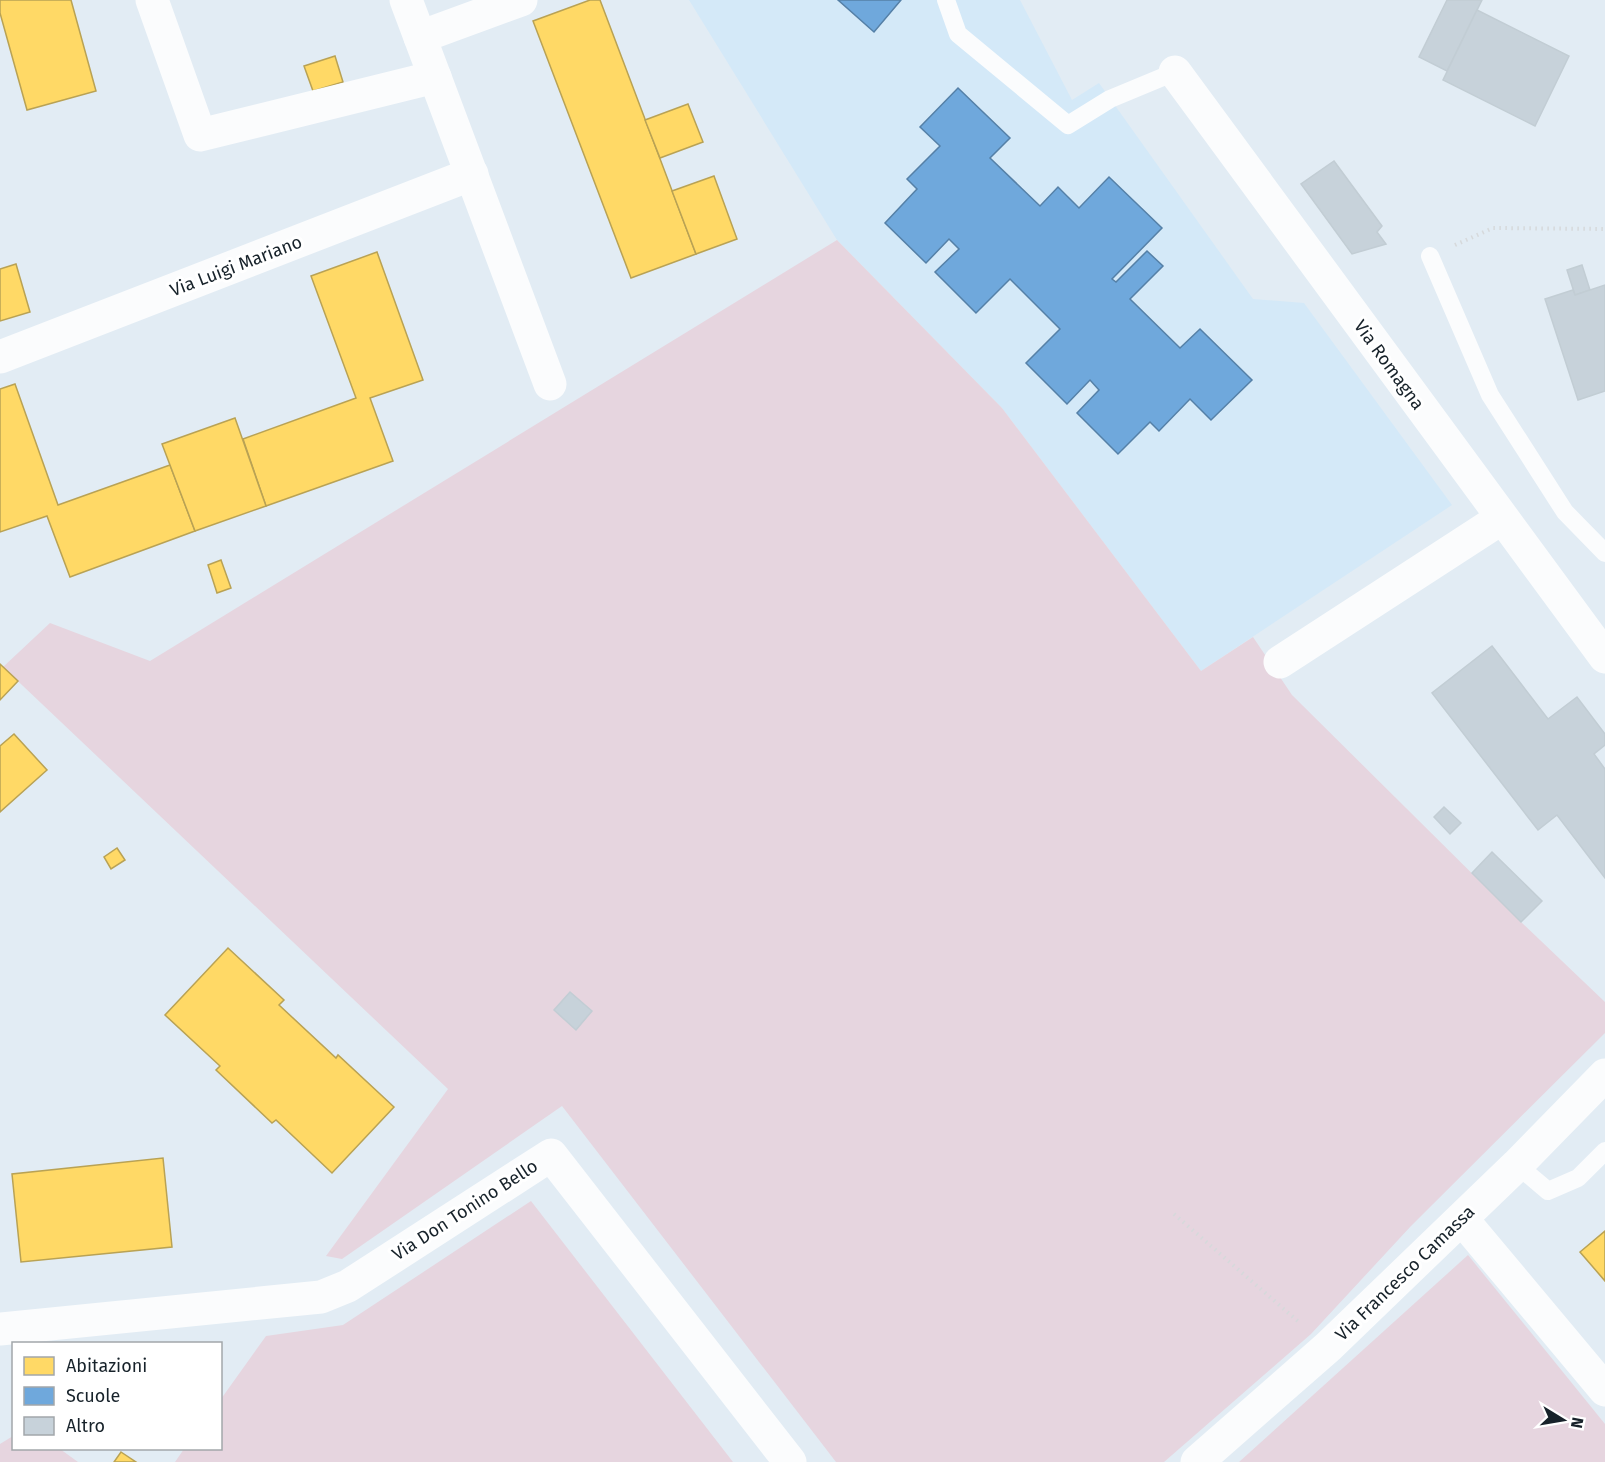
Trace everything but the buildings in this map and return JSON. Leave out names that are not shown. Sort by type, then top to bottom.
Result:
[{"type":"street","points":[[152,0],[200,135],[435,77]]},
{"type":"street","points":[[406,0],[550,384]]},
{"type":"street","points":[[420,37],[521,0]]},
{"type":"street","name":"Via Romagna","points":[[1174,72],[1605,657]]},
{"type":"street","name":"Via Luigi Mariano","points":[[0,357],[471,174]]},
{"type":"street","points":[[1280,662],[1502,518]]},
{"type":"street","name":"Via Francesco Camassa","points":[[1197,1462],[1328,1347],[1517,1165],[1605,1075]]},
{"type":"street","name":"Via Don Tonino Bello","points":[[0,1329],[321,1297],[348,1286],[551,1155],[790,1462]]},
{"type":"street","points":[[1462,1219],[1605,1390]]},
{"type":"lane","points":[[946,0],[958,34],[1068,125],[1110,99],[1174,72]]},
{"type":"lane","points":[[1430,256],[1490,395],[1565,512],[1605,554]]},
{"type":"lane","points":[[1517,1165],[1548,1191],[1578,1178],[1605,1151]]},
{"type":"path","points":[[1430,256],[1493,228],[1605,229]]},
{"type":"path","points":[[1174,1214],[1328,1347]]},
{"type":"shaded area","points":[[689,0],[1020,0],[1072,100],[1099,83],[1253,299],[1304,303],[1452,505],[1201,671],[1002,408],[837,240]]},
{"type":"shaded area","points":[[837,240],[1002,408],[1201,671],[1253,637],[1292,695],[1605,1002],[1605,1033],[1411,1226],[1311,1334],[1164,1462],[836,1462],[562,1106],[342,1259],[326,1256],[448,1089],[3,667],[50,623],[150,661]]},
{"type":"shaded area","points":[[531,1201],[733,1462],[175,1462],[183,1450],[222,1450],[222,1398],[266,1336],[343,1325]]},
{"type":"shaded area","points":[[1468,1255],[1605,1424],[1605,1462],[1239,1462]]},
{"type":"shaded area","points":[[12,1437],[12,1450],[61,1450],[78,1462],[0,1462],[0,1444]]}]
